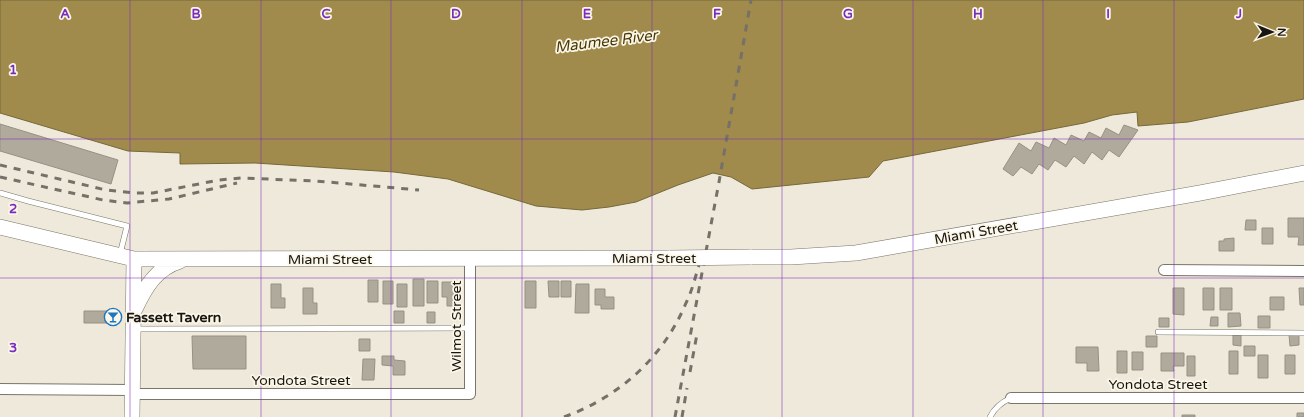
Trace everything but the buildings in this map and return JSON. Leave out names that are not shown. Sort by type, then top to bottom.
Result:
[{"type":"street","name":"Miami Street","points":[[0,227],[127,258],[791,257],[856,253],[1194,194],[1304,173]]},
{"type":"street","points":[[127,258],[133,314],[132,417]]},
{"type":"street","name":"Wilmot Street","points":[[470,258],[470,394]]},
{"type":"street","points":[[133,314],[141,296],[151,280],[173,263],[186,259]]},
{"type":"street","points":[[1164,270],[1304,271]]},
{"type":"street","name":"Yondota Street","points":[[0,389],[132,392],[470,394]]},
{"type":"street","name":"Yondota Street","points":[[1012,398],[1304,398]]},
{"type":"lane","points":[[0,193],[127,226],[127,258]]},
{"type":"lane","points":[[133,329],[470,328]]},
{"type":"lane","points":[[1158,332],[1304,333]]},
{"type":"lane","points":[[990,417],[997,407],[1004,401],[1012,398]]},
{"type":"water","name":"Maumee River","points":[[0,0],[1304,0],[1304,99],[1188,122],[1138,126],[1137,112],[1112,115],[1084,123],[883,161],[869,177],[752,189],[731,177],[713,173],[636,202],[582,210],[536,206],[448,179],[394,172],[255,163],[180,164],[180,153],[128,151],[0,113]]},
{"type":"railway","points":[[675,417],[751,0]]},
{"type":"railway","points":[[0,165],[106,190],[135,193],[153,193],[219,180],[241,178],[316,181],[419,190]]},
{"type":"railway","points":[[0,177],[103,200],[127,203],[169,199],[237,183]]},
{"type":"railway","points":[[564,417],[584,409],[621,387],[652,358],[676,323],[690,294],[699,265]]},
{"type":"railway","points":[[690,372],[697,334]]},
{"type":"railway","points":[[682,417],[687,388]]},
{"type":"place","name":"Fassett Tavern","points":[[113,317]]}]
